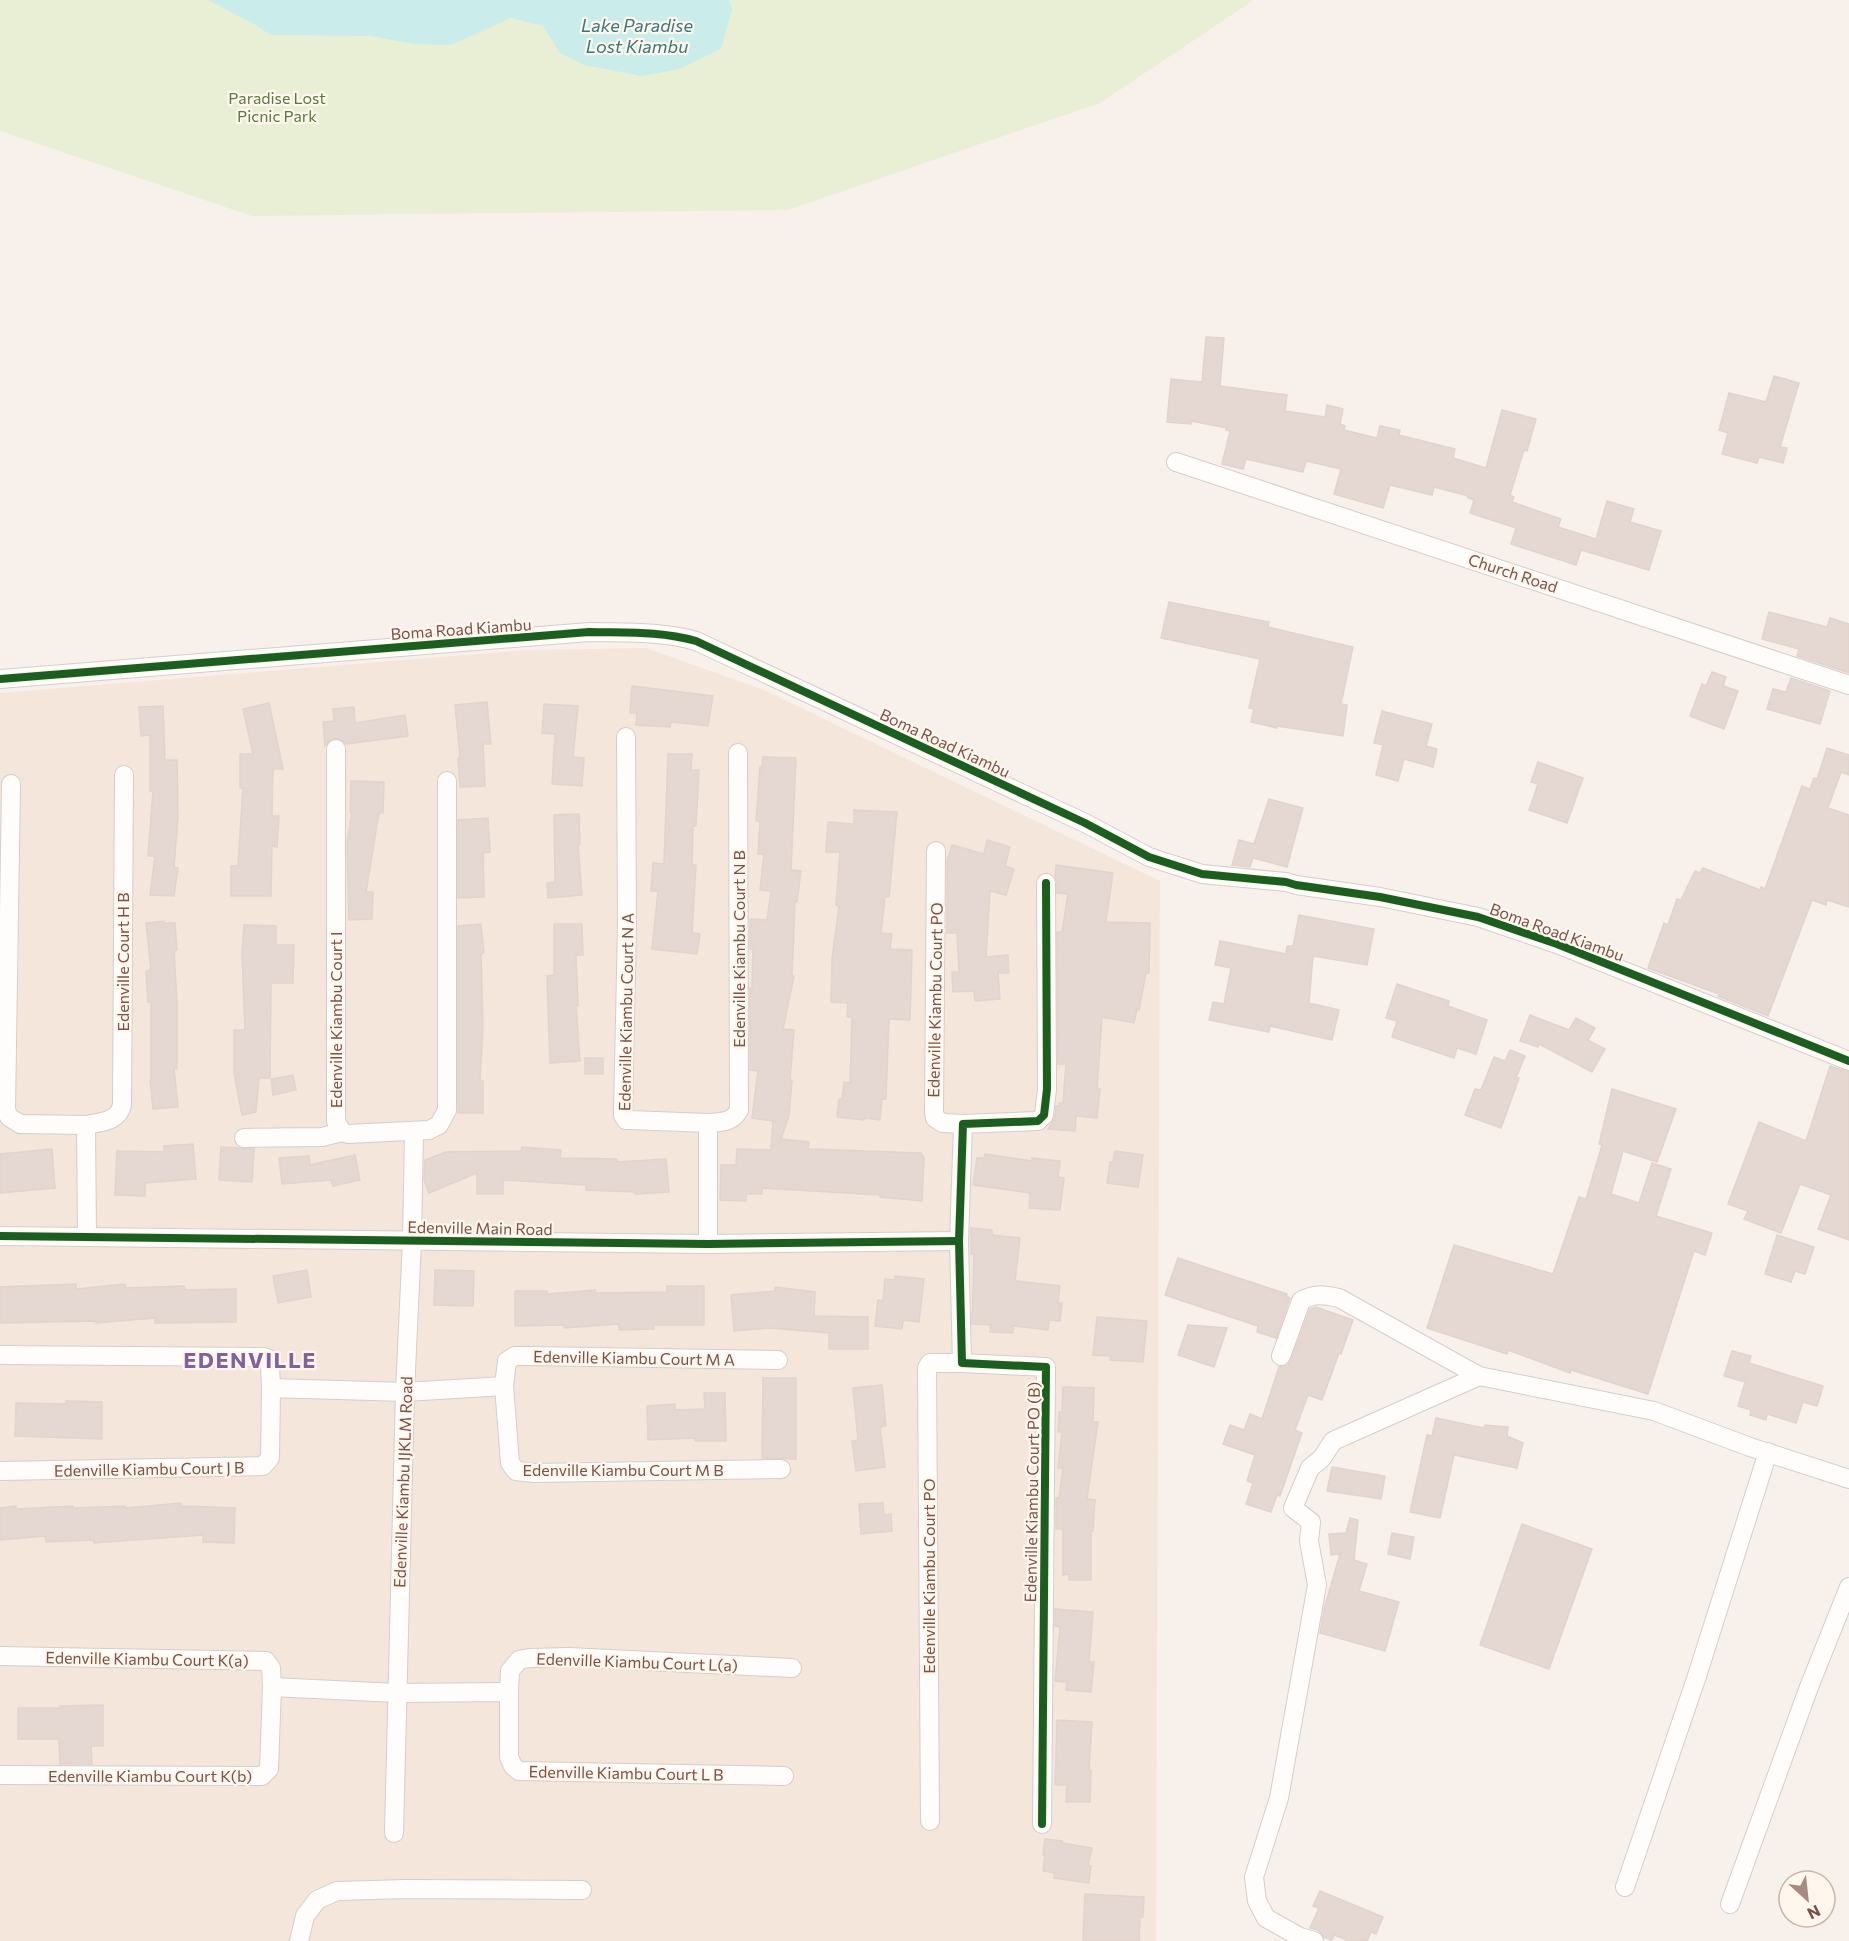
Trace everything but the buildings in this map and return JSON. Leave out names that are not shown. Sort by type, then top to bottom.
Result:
[{"type":"street","name":"Church Road","points":[[1176,462],[1849,685]]},
{"type":"street","name":"Boma Road Kiambu","points":[[0,679],[589,632],[673,635],[696,641],[1085,823],[1149,857],[1202,874],[1286,882],[1380,897],[1478,917],[1557,944],[1849,1061]]},
{"type":"street","name":"Edenville Kiambu Court N A","points":[[626,737],[627,924],[623,1115],[626,1120],[708,1123]]},
{"type":"street","name":"Edenville Kiambu Court I","points":[[336,749],[336,1121],[342,1132],[356,1134],[429,1130],[439,1125],[447,1110],[447,781]]},
{"type":"street","name":"Edenville Kiambu Court N B","points":[[708,1123],[731,1120],[739,1110],[738,753]]},
{"type":"street","name":"Edenville Court H B","points":[[11,784],[6,1110],[14,1122],[20,1124],[86,1125],[117,1116],[122,1105],[124,775]]},
{"type":"street","name":"Edenville Kiambu Court PO","points":[[936,851],[933,1112],[935,1118],[943,1123],[963,1124]]},
{"type":"street","points":[[962,1363],[959,1241],[963,1124],[1038,1121],[1044,1115],[1047,1089],[1046,883]]},
{"type":"street","points":[[708,1123],[708,1244]]},
{"type":"street","points":[[86,1125],[87,1236]]},
{"type":"street","points":[[244,1138],[322,1137],[342,1132]]},
{"type":"street","name":"Edenville Kiambu IJKLM Road","points":[[394,1833],[414,1132]]},
{"type":"street","name":"Edenville Main Road","points":[[0,1236],[708,1244],[959,1241]]},
{"type":"street","points":[[1281,1356],[1301,1301],[1309,1296],[1320,1294],[1339,1298],[1479,1377],[1654,1411],[1849,1479]]},
{"type":"street","name":"Edenville Kiambu Court J B","points":[[0,1355],[263,1357],[267,1358],[270,1364],[271,1388],[270,1458],[263,1466],[0,1471]]},
{"type":"street","name":"Edenville Kiambu Court M A","points":[[504,1386],[507,1361],[516,1356],[778,1360]]},
{"type":"street","name":"Edenville Kiambu Court PO","points":[[930,1821],[927,1368],[930,1364],[962,1363]]},
{"type":"street","name":"Edenville Kiambu Court PO (B)","points":[[962,1363],[1047,1367],[1042,1824]]},
{"type":"street","points":[[1314,1941],[1300,1937],[1266,1918],[1257,1901],[1254,1877],[1279,1798],[1317,1585],[1309,1541],[1311,1522],[1293,1508],[1311,1468],[1322,1458],[1333,1441],[1479,1377]]},
{"type":"street","points":[[271,1388],[405,1392],[504,1386]]},
{"type":"street","name":"Edenville Kiambu Court M B","points":[[504,1386],[510,1463],[516,1471],[534,1473],[781,1469]]},
{"type":"street","points":[[1625,1887],[1697,1676],[1768,1452]]},
{"type":"street","points":[[1730,1904],[1809,1687],[1849,1587]]},
{"type":"street","name":"Edenville Kiambu Court K(a)","points":[[0,1656],[266,1661],[271,1668],[272,1687]]},
{"type":"street","name":"Edenville Kiambu Court L(a)","points":[[509,1692],[510,1671],[519,1660],[529,1658],[568,1657],[792,1668]]},
{"type":"street","points":[[272,1687],[397,1693],[509,1692]]},
{"type":"street","name":"Edenville Kiambu Court K(b)","points":[[0,1775],[262,1776],[269,1769],[272,1687]]},
{"type":"street","name":"Edenville Kiambu Court L B","points":[[509,1692],[509,1757],[513,1766],[519,1771],[784,1776]]},
{"type":"street","points":[[299,1941],[305,1916],[317,1900],[337,1891],[582,1890]]},
{"type":"shaded area","name":"EDENVILLE","points":[[646,648],[764,690],[1160,881],[1156,1941],[0,1941],[0,693],[524,650]]},
{"type":"green space","name":"Paradise Lost Picnic Park","points":[[0,0],[1254,0],[1100,103],[788,210],[252,216],[0,131]]},
{"type":"water","name":"Lake Paradise Lost Kiambu","points":[[208,0],[729,0],[732,9],[721,49],[679,69],[642,76],[585,65],[560,53],[543,26],[511,18],[451,45],[415,44],[371,36],[271,35]]},
{"type":"cycle path","points":[[0,679],[589,632],[643,633],[683,638],[696,641],[1085,823],[1149,857],[1202,874],[1286,882],[1380,897],[1478,917],[1557,944],[1849,1061]]},
{"type":"cycle path","points":[[1042,1824],[1046,1367],[962,1363],[959,1241],[963,1124],[1038,1121],[1044,1115],[1047,1089],[1046,883]]},
{"type":"cycle path","points":[[0,1236],[708,1244],[959,1241]]},
{"type":"district","name":"EDENVILLE","points":[[250,1360]]}]
